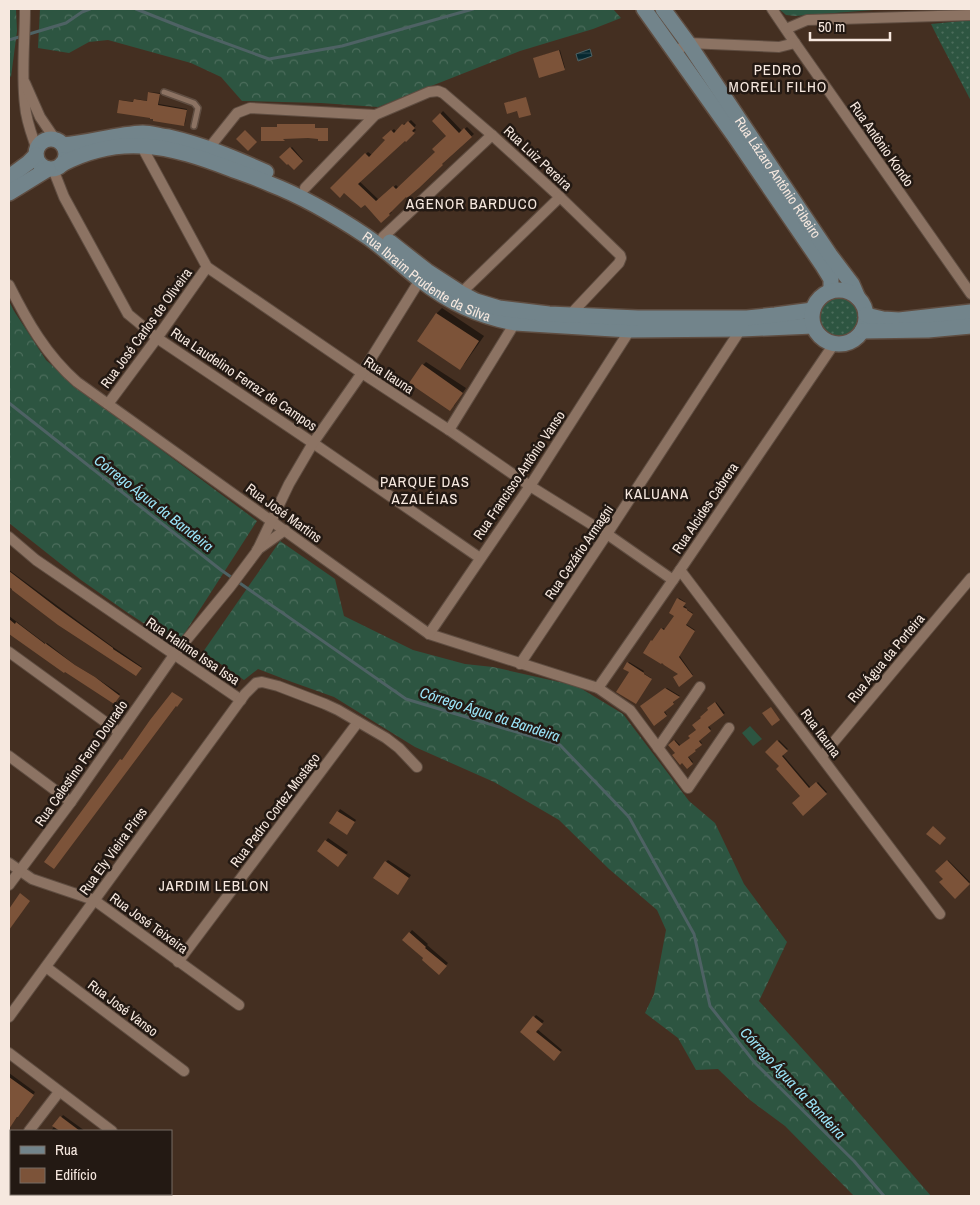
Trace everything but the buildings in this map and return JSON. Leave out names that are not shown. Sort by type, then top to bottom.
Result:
[{"type":"street","points":[[23,78],[40,117],[66,149],[66,155],[55,167],[40,164],[24,105],[23,78],[23,52],[25,9]]},
{"type":"street","points":[[644,9],[730,129],[823,266],[831,279],[831,291]]},
{"type":"street","name":"Rua Lázaro Antônio Ribeiro","points":[[664,9],[830,256],[852,284],[858,298]]},
{"type":"street","name":"Rua Antônio Kondo","points":[[772,9],[971,294]]},
{"type":"street","points":[[786,29],[807,20],[971,14]]},
{"type":"street","points":[[675,52],[688,43],[779,47],[795,44]]},
{"type":"street","name":"Rua Luiz Pereira","points":[[376,115],[429,92],[438,91],[447,95],[560,197],[619,254],[621,258],[620,263],[565,320]]},
{"type":"street","points":[[209,148],[237,113],[250,108],[376,115]]},
{"type":"street","points":[[305,188],[376,115]]},
{"type":"street","name":"Rua Ibraim Prudente da Silva","points":[[59,142],[86,143],[145,133],[209,148],[305,188],[348,213],[384,237],[424,275],[441,295],[487,317],[515,323],[638,318],[747,318],[813,310]]},
{"type":"street","points":[[384,237],[492,135]]},
{"type":"street","points":[[9,177],[28,163],[42,142],[46,140],[59,142]]},
{"type":"street","name":"Rua Ibraim Prudente da Silva","points":[[9,193],[55,167],[84,154],[114,147],[141,146],[168,149],[203,158],[303,199],[336,216],[424,275],[476,301],[499,308],[630,330],[813,326]]},
{"type":"street","name":"Rua Itauna","points":[[141,146],[207,267],[530,486],[607,534],[673,580]]},
{"type":"street","name":"Rua Laudelino Ferraz de Campos","points":[[55,167],[64,198],[128,314],[157,338],[480,558]]},
{"type":"street","points":[[461,293],[560,197]]},
{"type":"street","name":"Rua José Carlos de Oliveira","points":[[108,404],[207,267]]},
{"type":"street","points":[[257,551],[289,484],[313,443],[362,373],[424,275]]},
{"type":"street","name":"Rua José Martins","points":[[9,285],[33,330],[51,356],[77,382],[429,634],[598,688],[630,710],[688,788],[730,728]]},
{"type":"street","points":[[840,290],[848,291],[858,298],[864,306],[866,315],[862,331],[852,341],[843,344],[834,344],[820,337],[813,326],[812,318],[813,310],[823,295],[831,291],[840,290]]},
{"type":"street","points":[[866,315],[900,320],[971,312]]},
{"type":"street","points":[[449,430],[515,323]]},
{"type":"street","points":[[862,331],[928,330],[971,326]]},
{"type":"street","name":"Rua Cezário Armagni","points":[[520,664],[741,329]]},
{"type":"street","name":"Rua Francisco Antônio Vanso","points":[[429,634],[530,486],[630,330]]},
{"type":"street","name":"Rua Alcides Cabrera","points":[[598,688],[834,344]]},
{"type":"street","points":[[257,551],[285,530]]},
{"type":"street","name":"Rua Halime Issa Issa","points":[[9,538],[36,560],[241,700],[251,687],[256,683],[262,682],[298,692],[338,710],[386,738],[399,748],[417,767]]},
{"type":"street","name":"Rua Celestino Ferro Dourado","points":[[9,886],[71,802],[174,655],[257,551]]},
{"type":"street","name":"Rua Itauna","points":[[680,570],[940,914]]},
{"type":"street","name":"Rua Água da Porteira","points":[[822,756],[971,578]]},
{"type":"street","points":[[9,652],[119,732]]},
{"type":"street","points":[[658,748],[700,687]]},
{"type":"street","name":"Rua Ely Vieira Pires","points":[[9,1017],[241,700]]},
{"type":"street","name":"Rua Pedro Cortez Mostaço","points":[[178,962],[358,722]]},
{"type":"street","points":[[9,756],[71,802]]},
{"type":"street","name":"Rua José Teixeira","points":[[9,863],[32,879],[94,900],[239,1005]]},
{"type":"street","name":"Rua José Vanso","points":[[46,967],[184,1071]]},
{"type":"street","points":[[9,1053],[111,1130]]},
{"type":"street","points":[[30,1130],[59,1092]]},
{"type":"lane","points":[[164,92],[194,103],[198,108],[194,126]]},
{"type":"green space","points":[[9,9],[16,9],[17,31],[11,77],[9,75]]},
{"type":"green space","points":[[40,9],[613,9],[621,18],[593,29],[520,51],[378,107],[242,101],[221,77],[191,63],[108,40],[89,42],[69,53],[38,48]]},
{"type":"green space","points":[[779,9],[887,9],[795,16],[786,15]]},
{"type":"green space","points":[[971,20],[971,101],[931,24]]},
{"type":"green space","points":[[835,297],[843,297],[850,300],[856,306],[859,317],[856,328],[850,334],[843,337],[835,337],[828,334],[822,328],[819,321],[819,313],[822,306],[828,300]]},
{"type":"green space","points":[[9,301],[46,360],[74,385],[257,521],[177,645],[81,580],[9,523]]},
{"type":"green space","points":[[280,541],[335,579],[344,616],[413,650],[465,664],[493,667],[577,686],[623,714],[689,801],[715,823],[744,884],[787,942],[759,1001],[829,1078],[931,1196],[854,1196],[785,1126],[750,1100],[718,1069],[696,1070],[678,1038],[645,1013],[654,994],[666,930],[657,910],[609,869],[559,820],[494,782],[415,747],[334,697],[258,669],[244,680],[203,652]]},
{"type":"green space","points":[[750,726],[762,739],[753,746],[742,733]]},
{"type":"water","points":[[590,49],[592,56],[578,61],[576,54]]},
{"type":"waterway","points":[[9,40],[66,23],[90,9]]},
{"type":"waterway","points":[[136,9],[269,59],[342,46],[473,9]]},
{"type":"waterway","name":"Córrego Água da Bandeira","points":[[9,403],[221,570],[406,699],[560,745],[629,817],[694,934],[710,1006],[755,1063],[854,1161],[884,1196]]},
{"type":"district","name":"PEDRO MORELI FILHO","points":[[778,78]]},
{"type":"district","name":"AGENOR BARDUCO","points":[[472,203]]},
{"type":"district","name":"PARQUE DAS AZALÉIAS","points":[[425,490]]},
{"type":"district","name":"KALUANA","points":[[657,493]]},
{"type":"district","name":"JARDIM LEBLON","points":[[214,885]]}]
